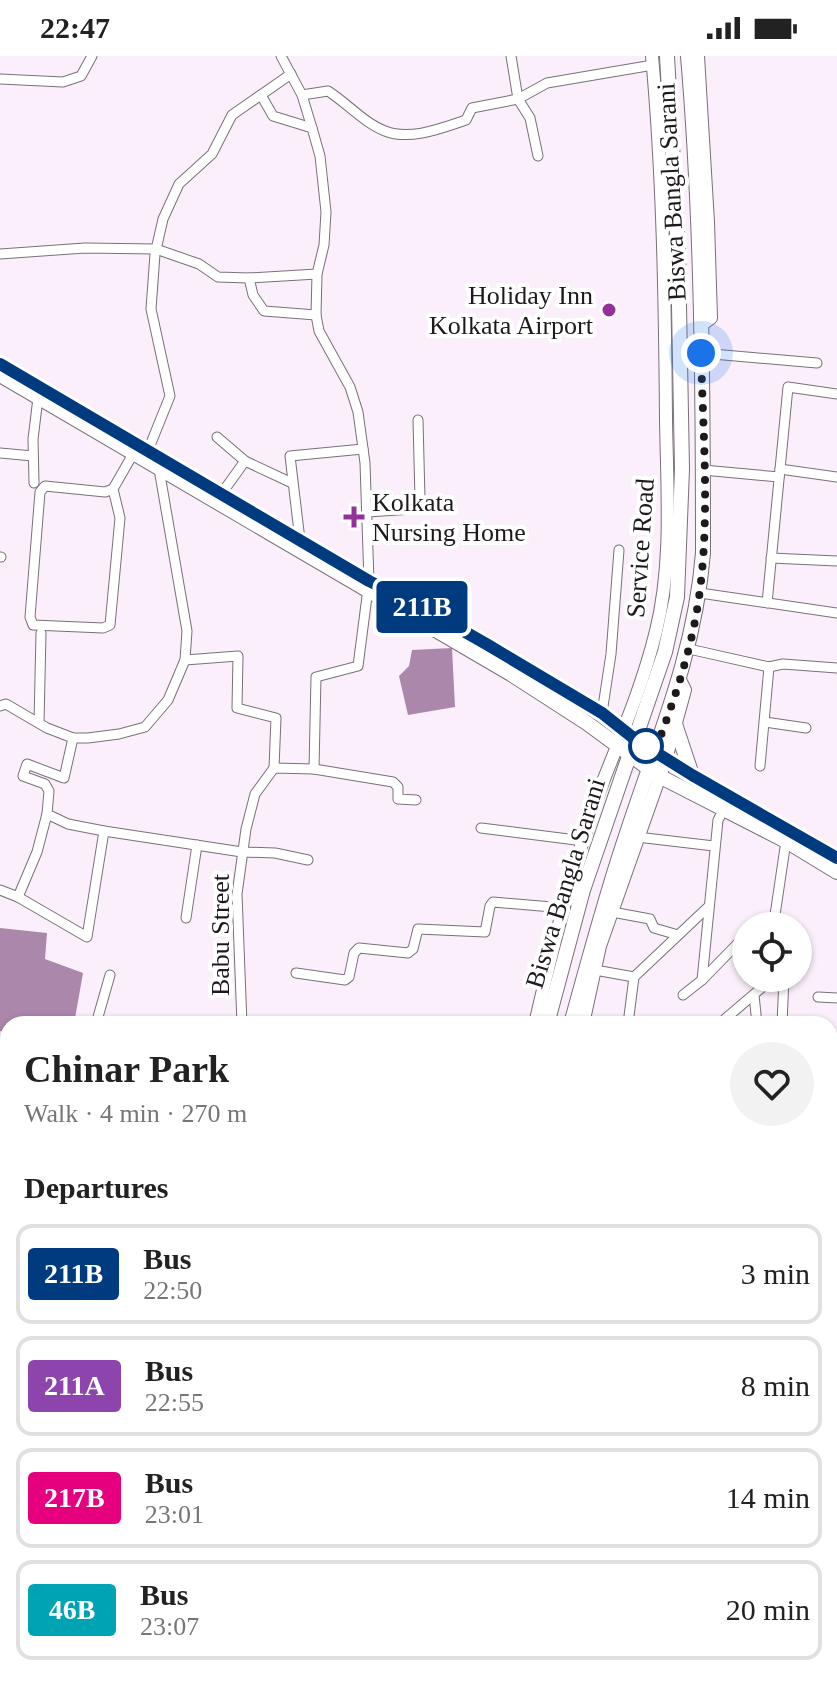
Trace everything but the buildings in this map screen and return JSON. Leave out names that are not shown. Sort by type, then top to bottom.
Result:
[{"type":"main road","name":"Biswa Bangla Sarani","points":[[549,1016],[625,751],[636,740],[672,628],[679,572],[682,469],[678,251],[667,56]]},
{"type":"main road","name":"Biswa Bangla Sarani","points":[[573,1016],[613,873],[660,755],[689,649],[700,593],[703,553],[701,325],[704,223],[689,56]]},
{"type":"main road","points":[[0,364],[159,469],[368,586],[425,609],[602,713],[636,740],[692,775],[837,858]]},
{"type":"main road","points":[[0,375],[142,455],[222,493],[587,723],[654,772],[723,811],[786,841],[837,872]]},
{"type":"main road","points":[[675,724],[692,775]]},
{"type":"street","points":[[0,79],[63,82],[81,76],[92,56]]},
{"type":"street","points":[[281,56],[302,95],[320,156],[326,212],[324,245],[317,274],[316,315],[319,331],[350,387],[358,412],[367,512],[368,586],[358,666],[316,677],[314,769]]},
{"type":"street","points":[[511,56],[518,99],[530,118],[538,156]]},
{"type":"street","points":[[698,56],[704,223]]},
{"type":"street","points":[[302,95],[328,91],[387,132],[406,135],[466,120],[472,108],[518,99],[547,83],[653,61]]},
{"type":"street","name":"Service Road","points":[[537,1016],[564,908],[604,780],[625,751],[624,728],[656,632],[664,591],[667,537],[664,281],[653,61]]},
{"type":"street","points":[[113,489],[120,518],[116,535],[110,625],[103,628],[33,625],[30,617],[40,492],[45,486],[105,492],[113,489],[142,455],[170,396],[151,309],[156,249],[163,219],[179,184],[212,154],[232,115],[291,74]]},
{"type":"street","points":[[261,95],[273,116],[312,128]]},
{"type":"street","points":[[0,254],[85,248],[156,249],[199,264],[218,277],[317,274]]},
{"type":"street","points":[[249,278],[253,295],[264,311],[316,315]]},
{"type":"street","points":[[701,353],[817,363]]},
{"type":"street","points":[[767,603],[788,387],[837,394]]},
{"type":"street","points":[[34,483],[38,398]]},
{"type":"street","points":[[367,512],[417,506],[420,499],[418,420]]},
{"type":"street","points":[[217,437],[245,461],[292,483]]},
{"type":"street","points":[[300,540],[290,456],[363,449]]},
{"type":"street","points":[[0,453],[33,456]]},
{"type":"street","points":[[222,493],[245,461]]},
{"type":"street","points":[[2,702],[73,738],[119,734],[145,727],[168,700],[185,660],[187,631],[159,469]]},
{"type":"street","points":[[703,470],[837,477]]},
{"type":"street","points":[[602,713],[614,622],[619,550]]},
{"type":"street","points":[[771,558],[837,561]]},
{"type":"street","points":[[700,593],[837,613]]},
{"type":"street","points":[[39,723],[41,633]]},
{"type":"street","points":[[689,649],[769,667],[783,664],[837,668]]},
{"type":"street","points":[[185,660],[238,656],[237,708],[276,718],[274,768],[314,769],[393,782],[398,787],[398,799],[416,800]]},
{"type":"street","points":[[760,766],[769,667]]},
{"type":"street","points":[[660,755],[675,724],[685,690],[679,678]]},
{"type":"street","points":[[765,722],[806,728]]},
{"type":"street","points":[[18,897],[37,852],[47,814],[49,791],[45,784],[23,776],[27,764],[64,778],[73,738]]},
{"type":"street","name":"Babu Street","points":[[242,1016],[237,894],[242,852],[255,794],[274,768]]},
{"type":"street","points":[[585,1016],[595,970],[654,772]]},
{"type":"street","points":[[702,980],[714,846],[718,820],[723,811]]},
{"type":"street","points":[[47,814],[68,824],[104,831],[308,860]]},
{"type":"street","points":[[481,828],[584,841]]},
{"type":"street","points":[[0,890],[87,937],[104,831]]},
{"type":"street","points":[[637,837],[714,846]]},
{"type":"street","points":[[775,912],[786,841]]},
{"type":"street","points":[[186,918],[197,845]]},
{"type":"street","points":[[296,973],[345,980],[351,973],[354,953],[359,948],[408,953],[413,949],[418,929],[485,932],[493,902],[564,908]]},
{"type":"street","points":[[629,1016],[634,977],[707,908]]},
{"type":"street","points":[[612,912],[650,919],[654,928],[678,935]]},
{"type":"street","points":[[683,995],[732,949]]},
{"type":"street","points":[[595,970],[634,977]]},
{"type":"street","points":[[98,1016],[110,975]]},
{"type":"street","points":[[729,1016],[757,992]]},
{"type":"street","points":[[782,1016],[783,992]]},
{"type":"street","points":[[754,995],[756,1016]]},
{"type":"street","points":[[818,997],[837,998]]},
{"type":"shaded area","points":[[452,648],[455,707],[408,715],[399,676],[409,666],[412,650]]},
{"type":"shaded area","points":[[0,928],[47,933],[45,959],[83,973],[75,1016],[0,1016]]},
{"type":"bus line","name":"211B","points":[[0,364],[369,581],[488,645],[602,713],[636,740],[692,775],[837,858]]},
{"type":"place","name":"Holiday Inn Kolkata Airport","points":[[609,310]]},
{"type":"place","name":"Kolkata Nursing Home","points":[[354,517]]},
{"type":"route","points":[[646,746],[655,751],[663,730],[689,649],[697,610],[703,553],[701,353]]}]
